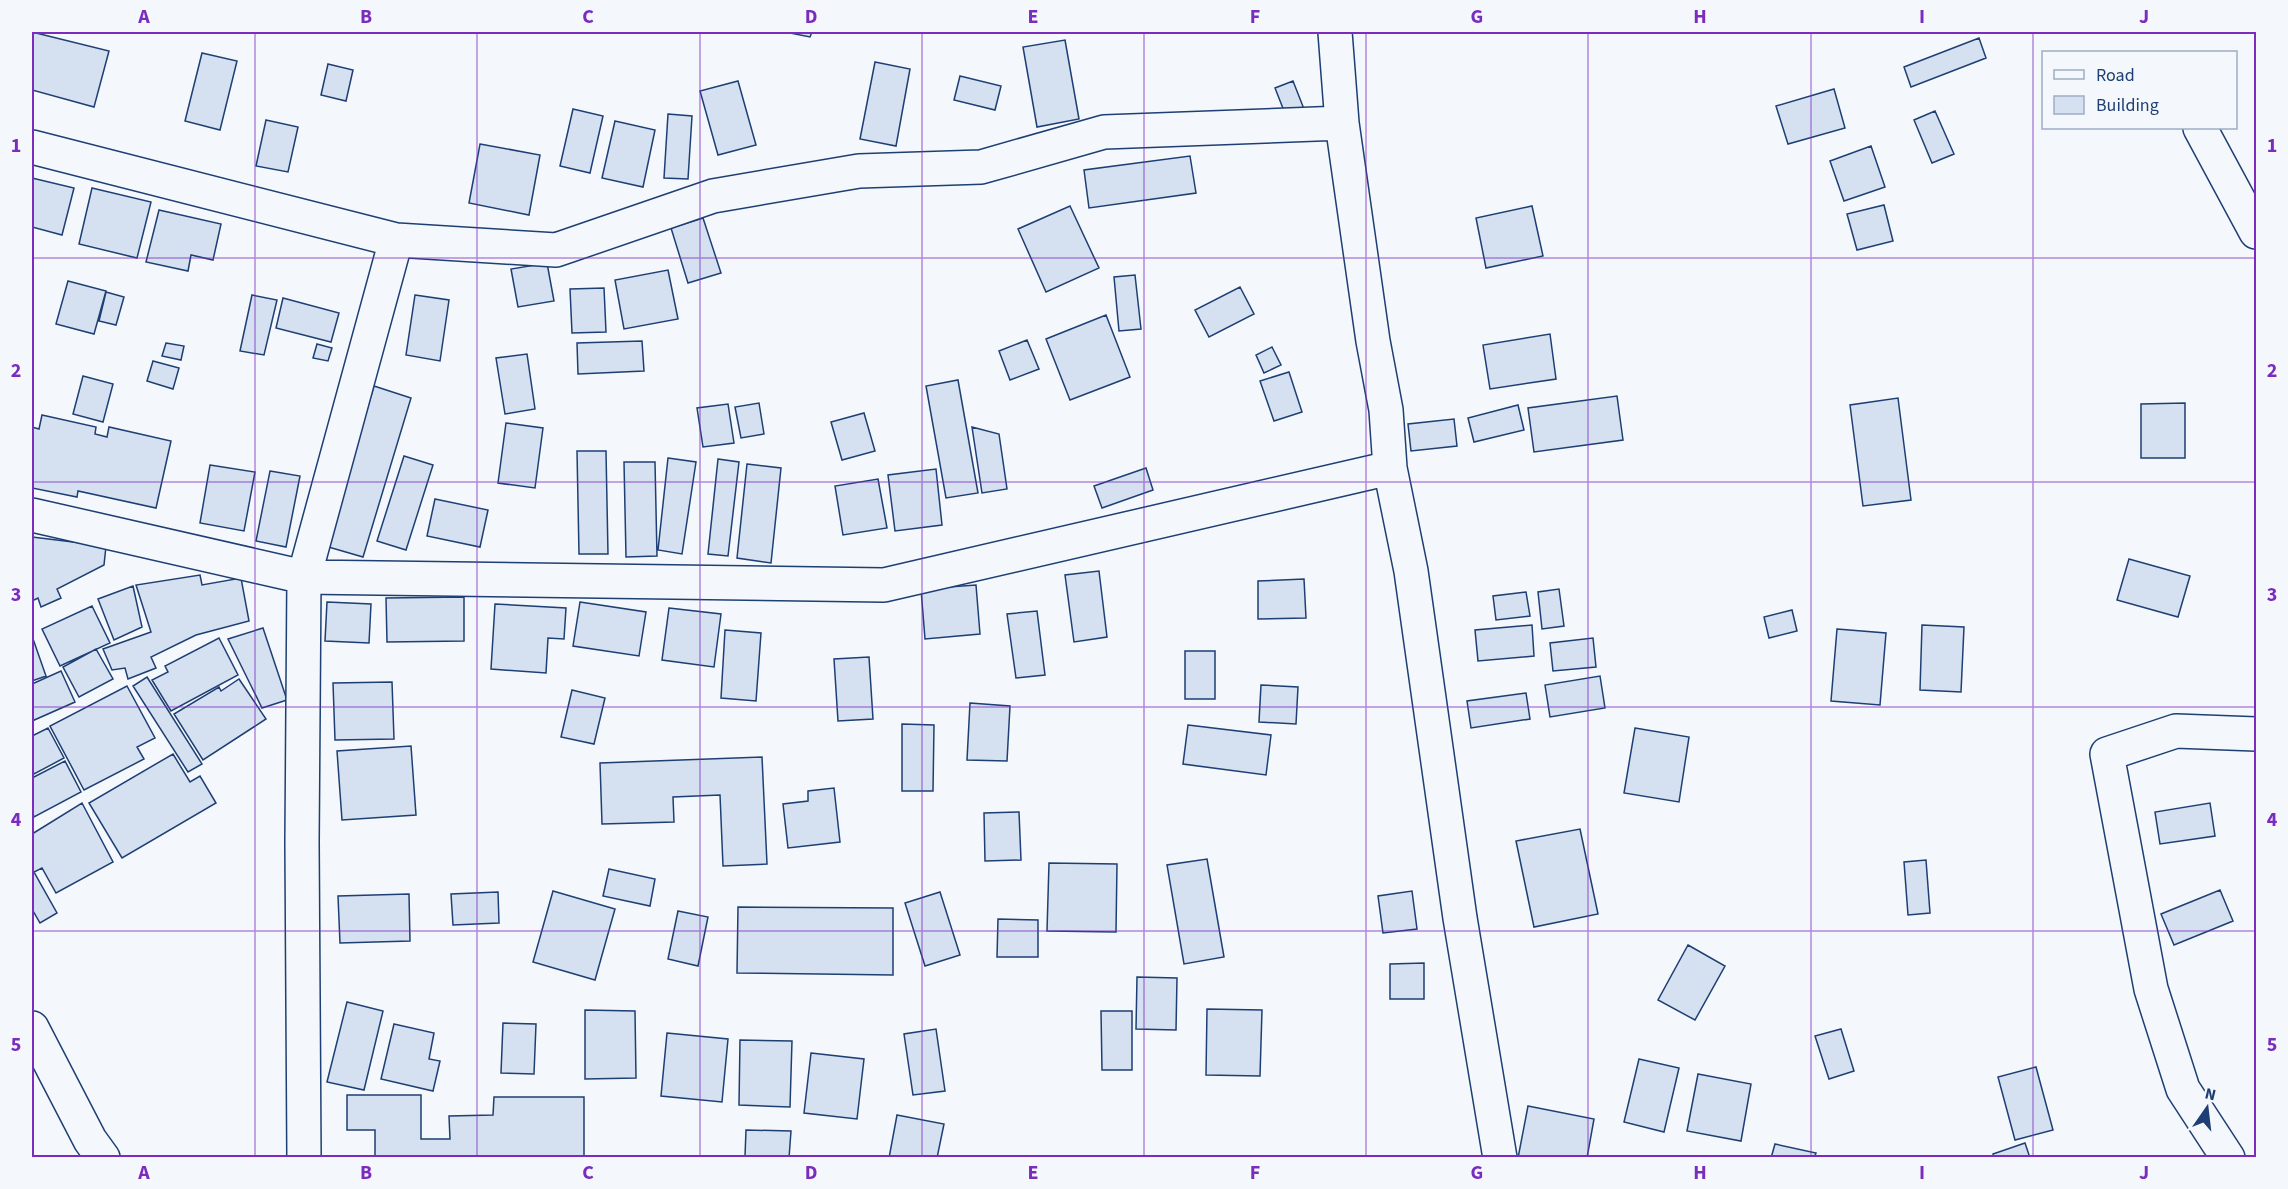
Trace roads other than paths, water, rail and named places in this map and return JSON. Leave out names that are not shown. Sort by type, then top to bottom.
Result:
[{"type":"street","points":[[1335,32],[1342,123],[1372,341],[1386,410],[1390,468],[1411,571],[1458,907],[1500,1158]]},
{"type":"street","points":[[32,147],[396,240],[556,250],[713,196],[859,171],[981,166],[1104,132],[1342,123]]},
{"type":"street","points":[[2201,129],[2256,232]]},
{"type":"street","points":[[304,1158],[302,842],[304,576],[396,240]]},
{"type":"street","points":[[32,515],[304,576],[884,585],[1390,468]]},
{"type":"street","points":[[2228,1158],[2183,1089],[2151,989],[2107,754],[2176,731],[2256,734]]},
{"type":"street","points":[[32,1028],[90,1140],[103,1158]]}]
